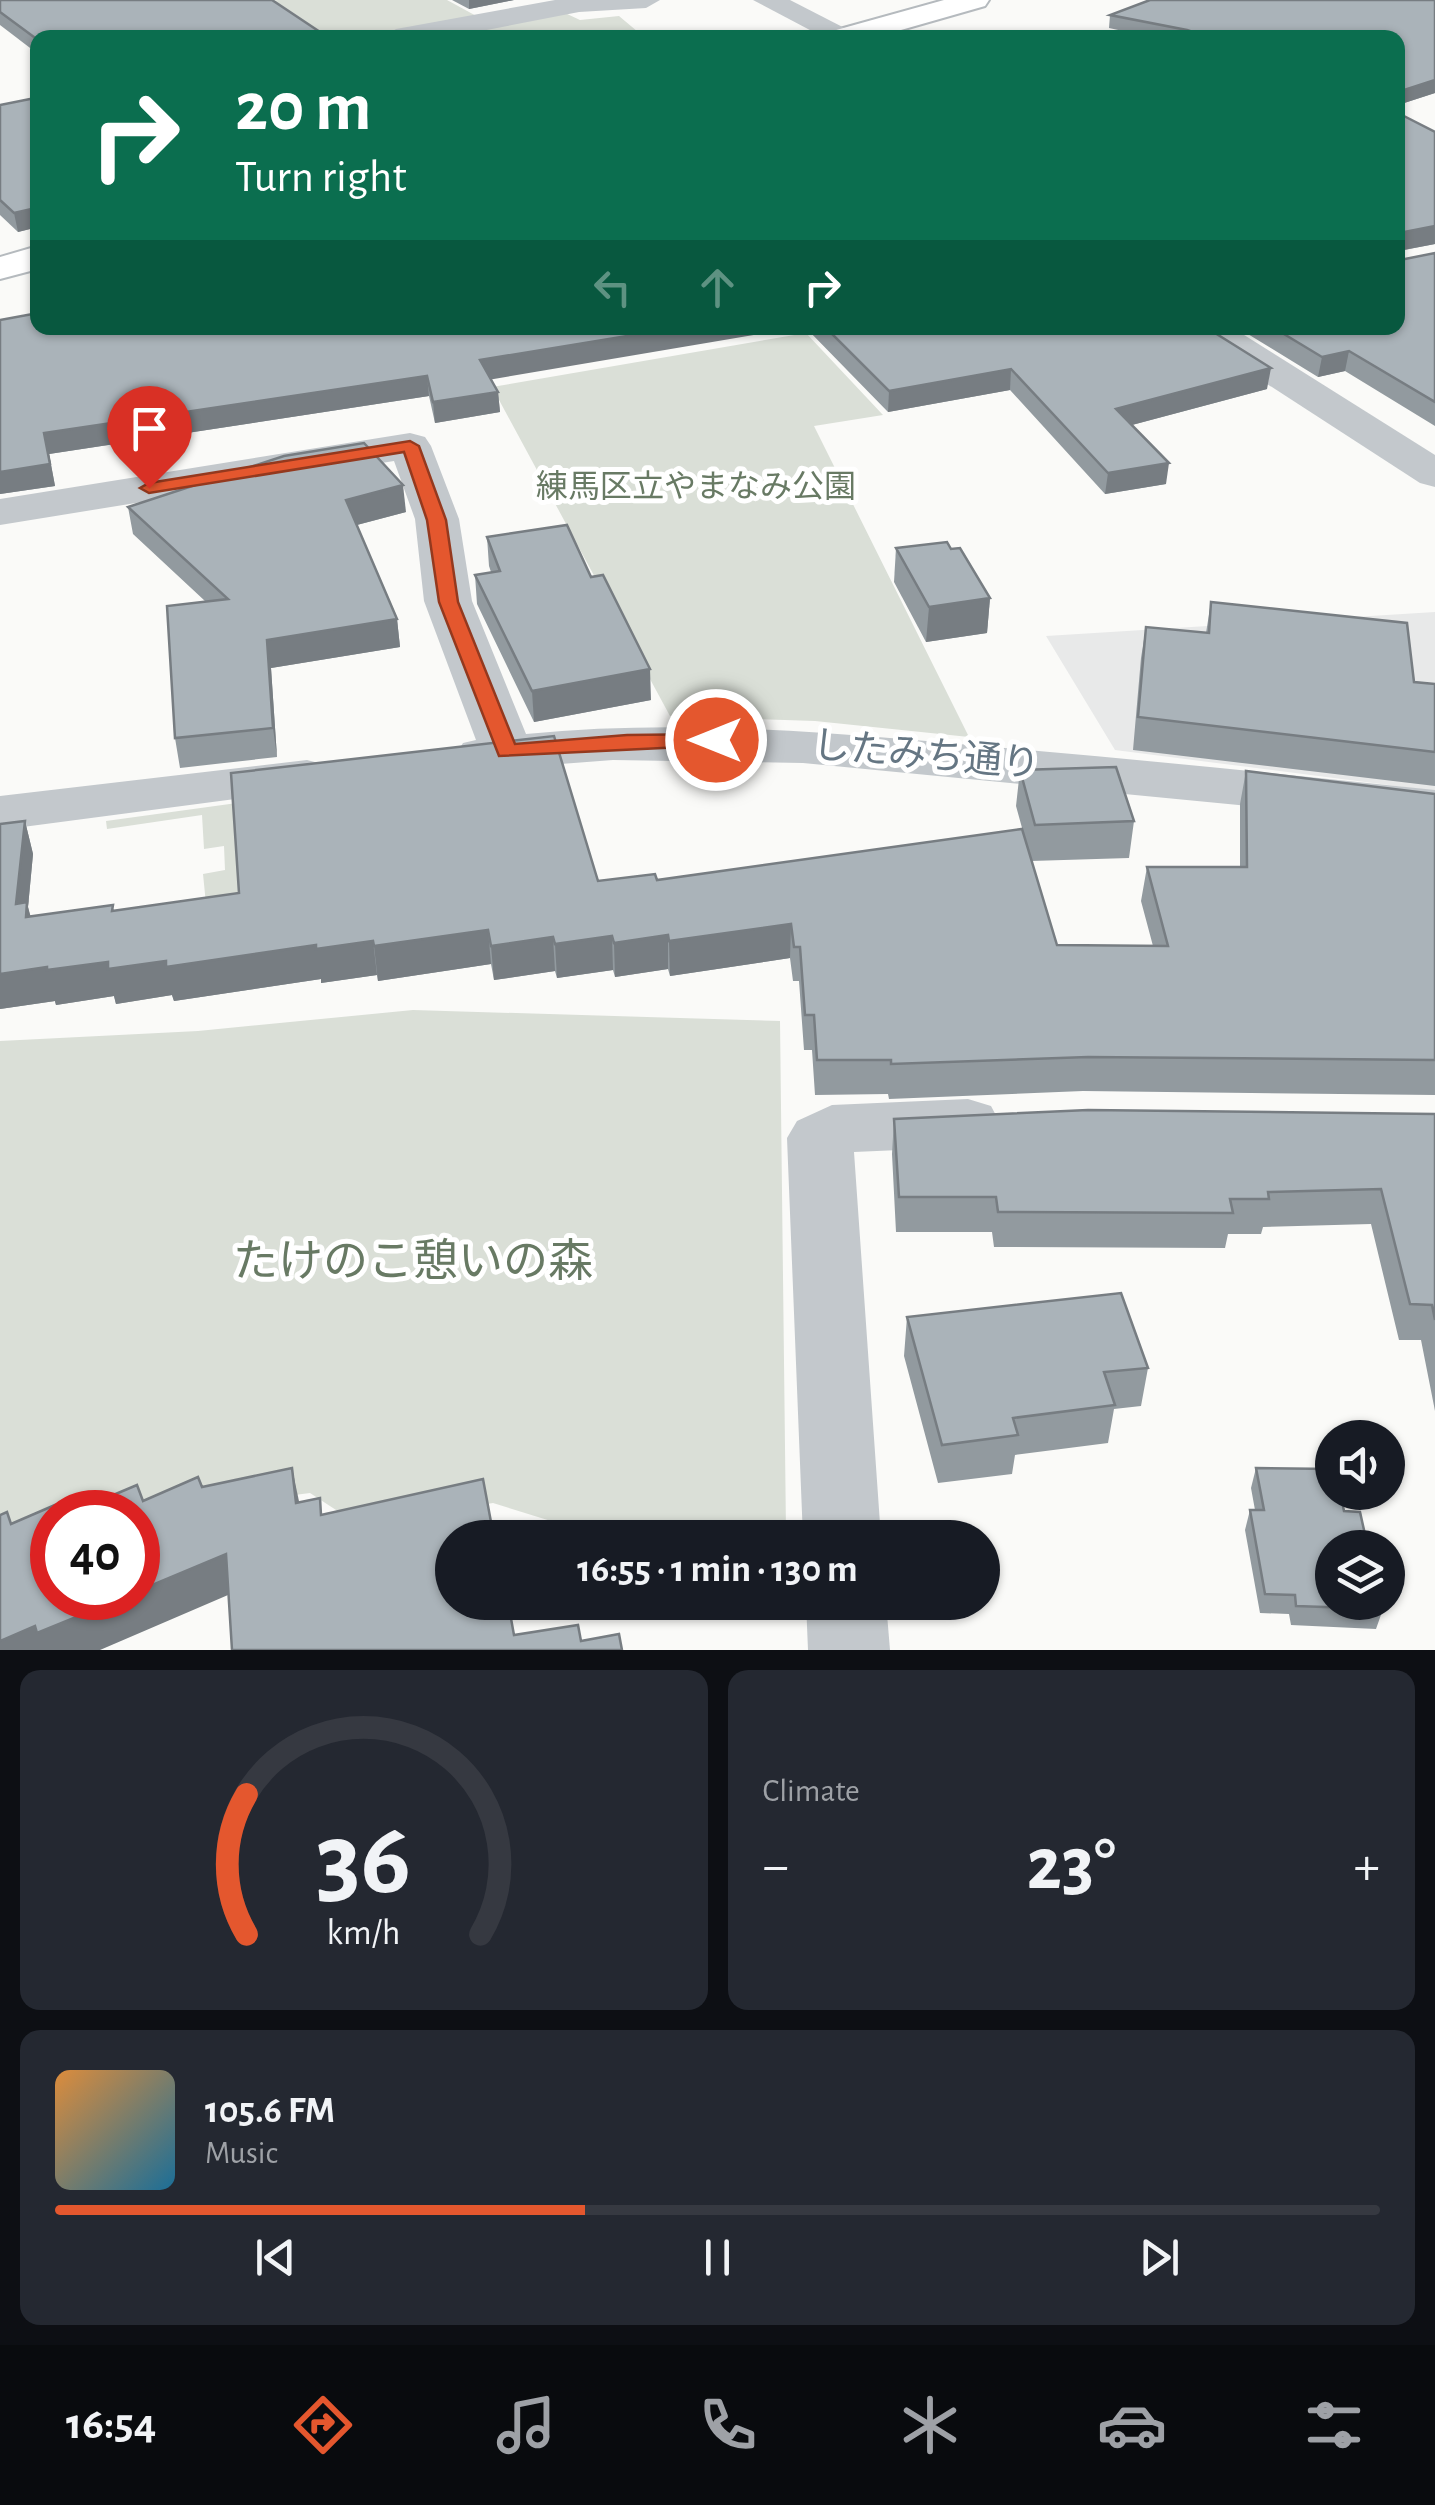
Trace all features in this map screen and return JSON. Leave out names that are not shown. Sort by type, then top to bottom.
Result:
[{"type":"main road","points":[[870,30],[975,0]]},
{"type":"main road","points":[[0,268],[30,260]]},
{"type":"street","points":[[438,30],[587,2],[646,0]]},
{"type":"street","points":[[767,0],[830,30]]},
{"type":"street","points":[[1218,335],[1435,474]]},
{"type":"street","points":[[0,512],[410,446],[436,520],[448,602],[507,751]]},
{"type":"street","name":"したみち通り","points":[[436,760],[647,741],[807,744],[1198,779],[1435,807]]},
{"type":"street","points":[[0,814],[361,770]]},
{"type":"street","points":[[841,1520],[820,1138],[832,1129],[1025,1121]]},
{"type":"street","points":[[847,1620],[848,1650]]},
{"type":"shaded area","points":[[1435,612],[1435,791],[1115,750],[1046,636]]},
{"type":"green space","points":[[278,0],[447,0],[480,18],[411,30],[272,30],[241,7]]},
{"type":"green space","points":[[565,13],[580,20],[619,16],[636,30],[475,30]]},
{"type":"green space","name":"練馬区立やまなみ公園","points":[[808,335],[883,415],[814,426],[969,737],[815,721],[670,716],[492,387]]},
{"type":"green space","points":[[237,803],[243,918],[206,904],[203,874],[225,870],[224,846],[204,849],[202,815],[107,829],[106,821]]},
{"type":"green space","name":"たけのこ憩いの森","points":[[413,1010],[780,1021],[786,1520],[548,1520],[493,1503],[359,1525],[310,1493],[160,1512],[160,1490],[30,1490],[30,1521],[0,1533],[0,1041],[198,1031]]},
{"type":"building","points":[[0,0],[272,0],[317,30],[30,30],[30,34],[0,12]]},
{"type":"building","points":[[1150,0],[1435,0],[1435,80],[1405,90],[1405,30],[1187,30],[1110,15]]},
{"type":"building","points":[[30,99],[30,209],[14,213],[0,200],[0,105]]},
{"type":"building","points":[[1405,117],[1435,132],[1435,226],[1405,232]]},
{"type":"building","points":[[1435,253],[1435,402],[1349,351],[1322,357],[1286,335],[1405,335],[1405,259]]},
{"type":"building","points":[[30,314],[30,335],[633,335],[480,360],[498,392],[433,402],[427,376],[44,433],[50,464],[0,472],[0,320]]},
{"type":"building","points":[[833,335],[1218,335],[1271,368],[1116,409],[1169,463],[1108,473],[1011,369],[889,391]]},
{"type":"building","points":[[364,443],[403,485],[346,500],[397,619],[267,640],[273,728],[175,738],[167,606],[228,599],[128,507],[284,456]]},
{"type":"building","points":[[567,525],[591,577],[603,575],[650,669],[532,691],[475,575],[500,571],[487,537]]},
{"type":"building","points":[[947,542],[951,549],[960,548],[990,598],[929,607],[896,548]]},
{"type":"building","points":[[1211,602],[1407,623],[1414,682],[1435,684],[1435,752],[1138,717],[1146,627],[1209,633]]},
{"type":"building","points":[[554,736],[598,881],[655,874],[657,880],[1022,829],[1057,945],[1168,946],[1147,867],[1247,867],[1246,771],[1435,794],[1435,1060],[1088,1057],[891,1064],[891,1060],[817,1060],[814,1015],[805,1015],[800,947],[794,947],[791,924],[669,941],[668,935],[614,943],[612,936],[555,944],[553,937],[491,946],[488,930],[374,946],[373,941],[316,949],[316,945],[166,967],[166,961],[108,969],[108,962],[0,974],[0,824],[25,821],[16,904],[27,902],[26,917],[113,905],[112,911],[239,893],[231,773]]},
{"type":"building","points":[[1116,767],[1134,821],[1035,825],[1020,770]]},
{"type":"building","points":[[1088,1110],[1435,1114],[1435,1320],[1432,1305],[1410,1304],[1381,1189],[1268,1192],[1269,1199],[1230,1199],[1233,1213],[998,1212],[996,1197],[899,1197],[894,1119]]},
{"type":"building","points":[[1121,1293],[1148,1368],[1104,1372],[1115,1405],[1013,1418],[1018,1435],[942,1445],[907,1317]]},
{"type":"building","points":[[292,1468],[296,1503],[320,1498],[321,1515],[483,1479],[491,1520],[435,1520],[435,1620],[511,1620],[514,1635],[578,1625],[581,1641],[619,1634],[622,1650],[232,1650],[226,1554],[160,1582],[160,1494],[198,1477],[202,1487]]},
{"type":"building","points":[[1256,1468],[1315,1469],[1315,1510],[1360,1512],[1364,1530],[1315,1530],[1315,1607],[1296,1606],[1295,1595],[1265,1594],[1250,1510],[1264,1510]]},
{"type":"building","points":[[7,1512],[11,1524],[30,1516],[30,1620],[69,1620],[37,1633],[35,1626],[0,1641],[0,1515]]},
{"type":"route","points":[[149,488],[410,446],[436,520],[448,602],[507,751],[627,741],[716,740]]}]
